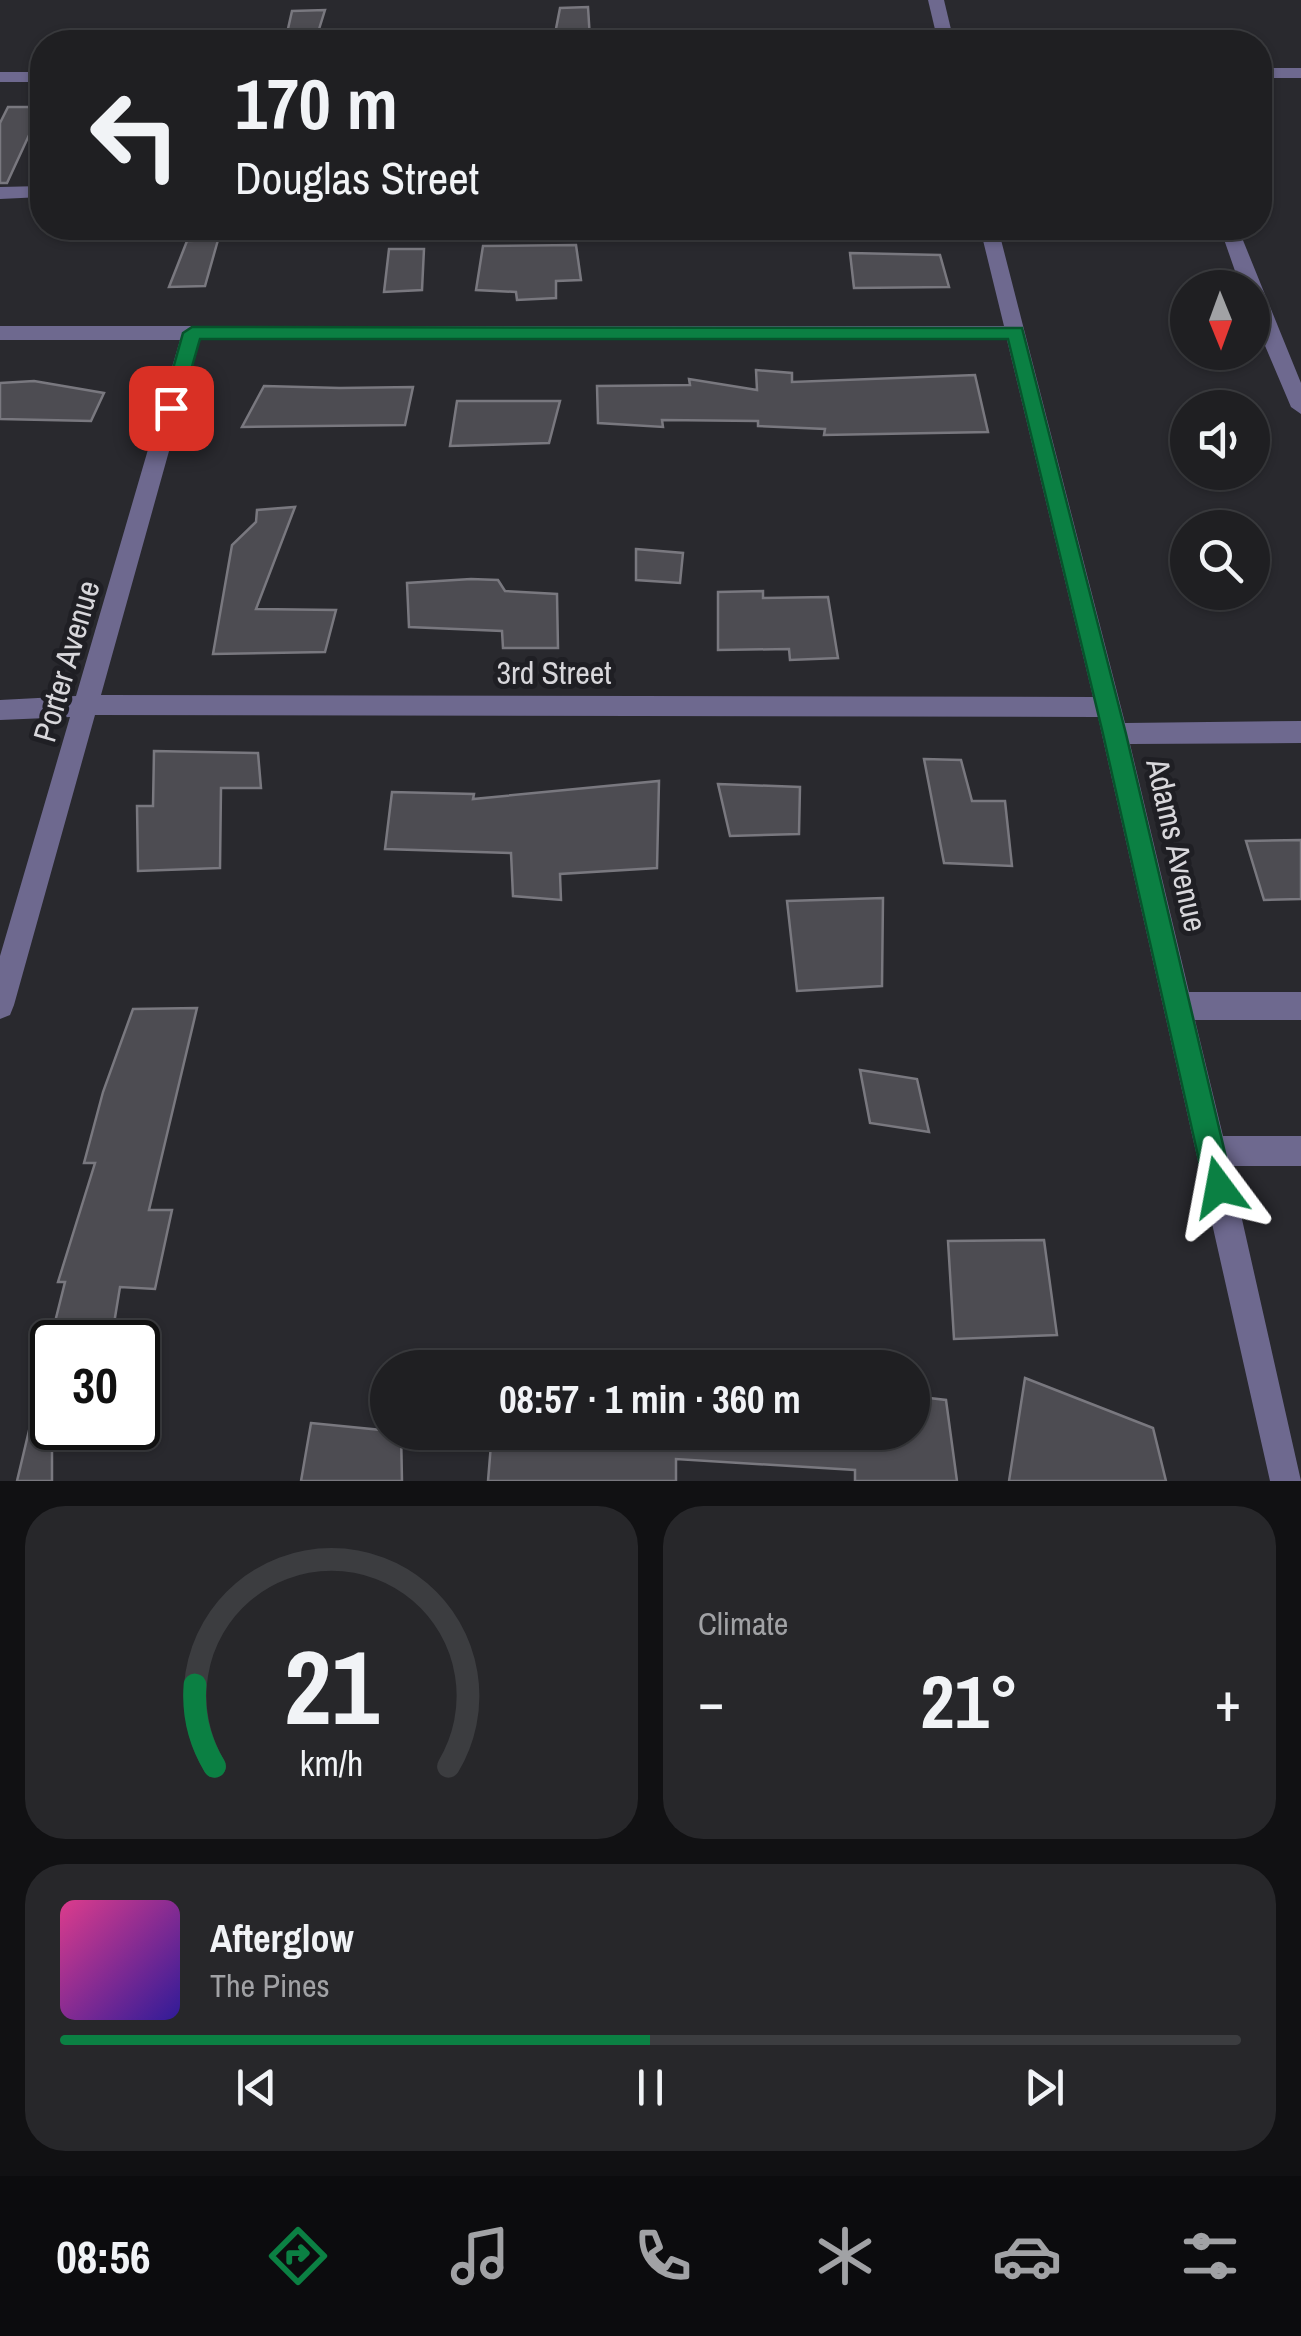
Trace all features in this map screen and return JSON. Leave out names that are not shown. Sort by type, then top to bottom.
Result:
[{"type":"street","points":[[936,0],[943,30]]},
{"type":"street","points":[[1272,72],[1301,73]]},
{"type":"street","points":[[0,78],[30,77]]},
{"type":"street","points":[[0,192],[30,192]]},
{"type":"street","name":"Adams Avenue","points":[[992,240],[1179,1006],[1287,1481]]},
{"type":"street","points":[[1234,240],[1245,270]]},
{"type":"street","points":[[1270,332],[1301,407]]},
{"type":"street","points":[[0,333],[1016,333]]},
{"type":"street","name":"Porter Avenue","points":[[0,1005],[192,333]]},
{"type":"street","name":"3rd Street","points":[[0,710],[86,709],[136,703],[1111,720],[1301,732]]},
{"type":"street","points":[[1179,1006],[1301,1006]]},
{"type":"street","points":[[1211,1150],[1301,1151]]},
{"type":"building","points":[[588,7],[589,30],[556,30],[560,8]]},
{"type":"building","points":[[325,10],[319,30],[288,30],[292,11]]},
{"type":"building","points":[[8,107],[30,107],[30,133],[7,183],[0,183],[0,123]]},
{"type":"building","points":[[218,240],[205,286],[169,287],[187,241]]},
{"type":"building","points":[[576,245],[581,280],[556,281],[556,298],[517,300],[516,292],[476,290],[483,246]]},
{"type":"building","points":[[389,249],[424,249],[422,290],[384,292]]},
{"type":"building","points":[[850,253],[940,255],[949,287],[854,288]]},
{"type":"building","points":[[756,370],[792,373],[792,382],[975,375],[988,432],[824,435],[825,429],[758,426],[758,421],[662,420],[663,427],[598,423],[597,386],[690,385],[689,379],[757,390]]},
{"type":"building","points":[[34,381],[104,393],[91,421],[0,419],[0,383]]},
{"type":"building","points":[[264,386],[413,387],[405,425],[242,427]]},
{"type":"building","points":[[457,401],[560,401],[549,443],[450,446]]},
{"type":"building","points":[[295,507],[256,609],[336,610],[325,652],[213,654],[232,545],[256,522],[257,510]]},
{"type":"building","points":[[636,549],[683,553],[680,583],[636,580]]},
{"type":"building","points":[[498,580],[505,591],[557,594],[558,648],[503,648],[502,631],[409,627],[407,583]]},
{"type":"building","points":[[763,591],[763,598],[828,597],[838,658],[790,660],[789,649],[718,650],[718,592]]},
{"type":"building","points":[[154,751],[258,753],[261,788],[221,788],[220,868],[138,871],[137,806],[153,806]]},
{"type":"building","points":[[924,759],[961,760],[972,801],[1005,801],[1012,866],[944,863]]},
{"type":"building","points":[[659,781],[657,868],[560,874],[561,900],[513,896],[511,853],[385,849],[392,792],[474,794],[473,799]]},
{"type":"building","points":[[718,784],[800,787],[799,834],[730,836]]},
{"type":"building","points":[[1301,840],[1301,899],[1264,900],[1246,841]]},
{"type":"building","points":[[883,898],[882,986],[797,991],[787,901]]},
{"type":"building","points":[[197,1008],[149,1210],[172,1210],[155,1289],[120,1287],[115,1320],[56,1320],[65,1282],[58,1282],[95,1163],[84,1163],[103,1092],[133,1009]]},
{"type":"building","points":[[860,1070],[917,1079],[929,1132],[870,1123]]},
{"type":"building","points":[[1044,1240],[1057,1335],[954,1339],[948,1241]]},
{"type":"building","points":[[1025,1378],[1153,1428],[1166,1481],[1009,1481]]},
{"type":"building","points":[[930,1398],[946,1400],[957,1481],[855,1481],[855,1470],[676,1459],[676,1481],[488,1481],[491,1450],[930,1450]]},
{"type":"building","points":[[311,1423],[370,1429],[370,1450],[401,1450],[402,1481],[301,1481]]},
{"type":"building","points":[[30,1426],[30,1450],[52,1450],[52,1481],[17,1481]]},
{"type":"route","points":[[171,408],[192,333],[1016,333],[1115,734],[1219,1187]]}]
